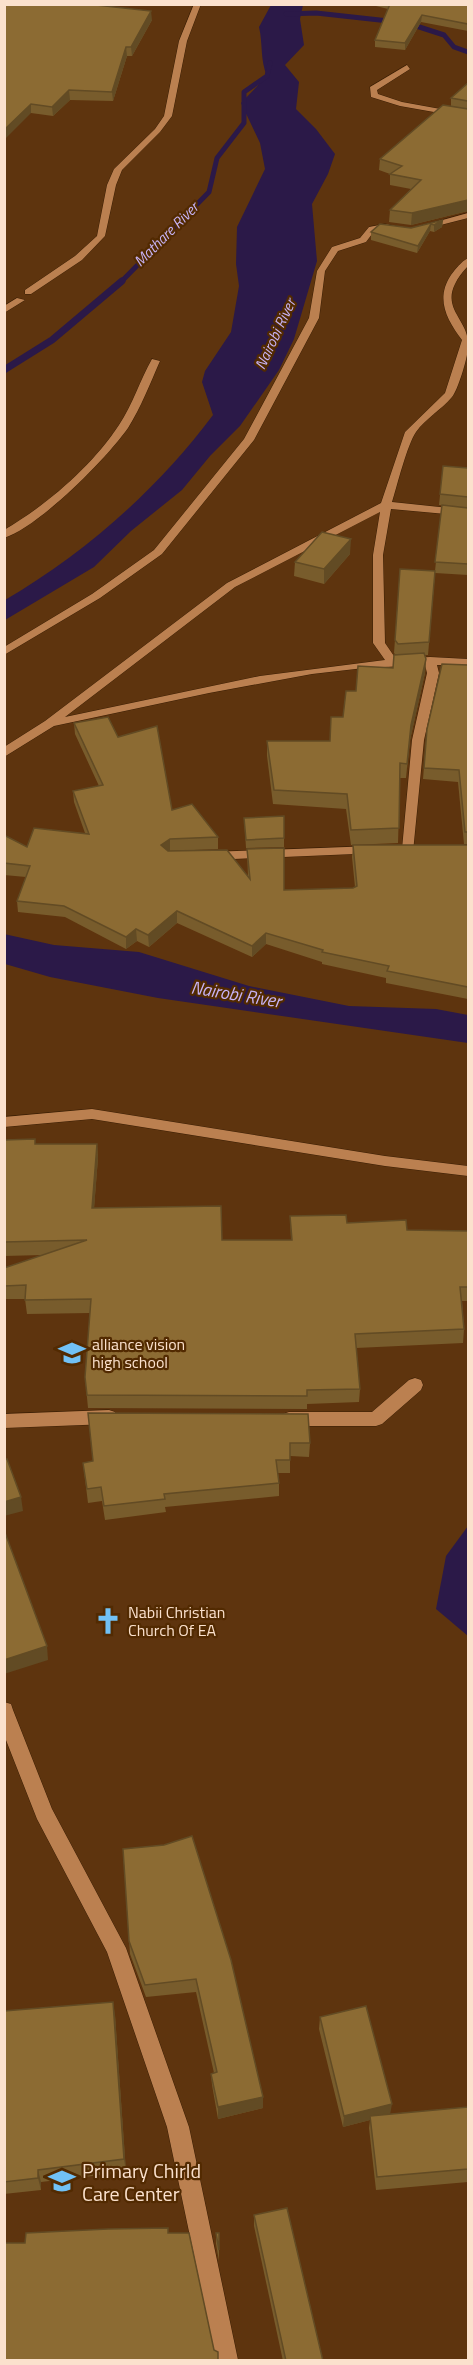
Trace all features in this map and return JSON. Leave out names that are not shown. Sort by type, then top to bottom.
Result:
[{"type":"street","points":[[28,292],[72,262],[101,236],[105,210],[118,170],[163,126],[168,116],[183,41],[198,4]]},
{"type":"street","points":[[407,67],[373,89],[374,95],[400,104],[468,116]]},
{"type":"street","points":[[4,652],[96,596],[158,552],[249,440],[314,318],[321,271],[335,249],[363,240],[372,228],[390,226],[412,230],[468,216]]},
{"type":"street","points":[[392,662],[380,643],[378,555],[386,505],[410,432],[450,394],[467,340],[452,322],[447,297],[448,285],[468,261]]},
{"type":"street","points":[[4,310],[20,300]]},
{"type":"street","points":[[4,535],[27,523],[112,442],[132,412],[154,361]]},
{"type":"street","points":[[4,753],[49,724],[231,585],[386,505],[468,513]]},
{"type":"street","points":[[49,724],[333,667],[430,660],[468,662]]},
{"type":"street","points":[[194,856],[401,849],[418,740],[433,673],[430,660]]},
{"type":"street","points":[[4,1122],[92,1114],[385,1161],[468,1171]]},
{"type":"street","points":[[277,1418],[376,1419],[415,1385]]},
{"type":"street","points":[[4,1421],[121,1417]]},
{"type":"street","points":[[4,1710],[44,1814],[116,1948],[178,2127],[227,2361]]},
{"type":"water","name":"Nairobi River","points":[[271,5],[303,5],[300,19],[304,45],[285,65],[299,82],[296,109],[316,129],[335,154],[328,174],[312,204],[317,261],[294,339],[279,370],[240,426],[210,456],[182,490],[131,531],[94,567],[5,620],[5,600],[63,562],[118,518],[168,469],[213,415],[202,382],[205,371],[231,332],[239,286],[236,264],[237,227],[265,169],[260,143],[241,103],[267,76],[263,64],[259,27]]},
{"type":"water","name":"Nairobi River","points":[[4,934],[54,945],[139,952],[249,986],[349,1006],[436,1009],[468,1015],[468,1043],[158,998],[50,977],[5,964]]},
{"type":"water","points":[[468,1526],[468,1636],[436,1609],[446,1556]]},
{"type":"building","points":[[4,4],[87,4],[151,11],[131,47],[126,47],[112,92],[69,90],[52,107],[31,104],[4,130]]},
{"type":"building","points":[[390,4],[468,4],[468,24],[422,15],[405,43],[375,40]]},
{"type":"building","points":[[468,83],[468,101],[451,98]]},
{"type":"building","points":[[443,105],[468,109],[468,200],[412,213],[390,210],[421,180],[390,174],[402,166],[380,159]]},
{"type":"building","points":[[443,220],[434,225],[431,224],[418,246],[371,232],[380,224],[411,228]]},
{"type":"building","points":[[443,466],[468,468],[468,497],[440,494]]},
{"type":"building","points":[[442,505],[468,508],[468,564],[435,562]]},
{"type":"building","points":[[322,532],[351,539],[324,569],[295,562]]},
{"type":"building","points":[[400,569],[435,571],[429,642],[398,644],[395,640]]},
{"type":"building","points":[[424,653],[426,659],[411,725],[407,764],[400,763],[399,828],[351,830],[347,794],[274,790],[267,741],[330,741],[331,717],[343,717],[346,691],[356,691],[358,666],[393,668],[394,655]]},
{"type":"building","points":[[442,664],[468,665],[468,832],[465,832],[459,770],[424,768],[427,729]]},
{"type":"building","points":[[108,717],[118,737],[157,726],[172,810],[192,804],[218,837],[170,839],[161,845],[168,851],[227,850],[250,879],[247,849],[284,848],[284,890],[357,886],[353,845],[468,845],[468,987],[387,971],[389,966],[322,952],[323,950],[266,933],[252,946],[177,911],[148,935],[136,929],[126,937],[64,906],[17,901],[30,866],[4,863],[4,835],[27,847],[34,828],[89,834],[73,791],[103,785],[74,723]]},
{"type":"building","points":[[284,816],[284,838],[246,840],[244,818]]},
{"type":"building","points":[[35,1139],[35,1144],[97,1144],[92,1208],[221,1206],[222,1240],[292,1240],[290,1216],[346,1215],[347,1223],[406,1220],[407,1230],[468,1231],[468,1287],[460,1287],[464,1329],[355,1334],[360,1389],[307,1390],[307,1396],[87,1395],[85,1377],[91,1299],[25,1300],[26,1285],[4,1286],[4,1268],[87,1240],[4,1242],[4,1140]]},
{"type":"building","points":[[88,1413],[308,1414],[310,1443],[290,1443],[290,1460],[276,1460],[279,1483],[164,1494],[165,1499],[104,1506],[101,1487],[87,1489],[83,1463],[93,1461]]},
{"type":"building","points":[[7,1459],[21,1497],[4,1502],[4,1460]]},
{"type":"building","points":[[4,1530],[47,1646],[4,1660]]},
{"type":"building","points":[[192,1836],[231,1960],[263,2097],[218,2107],[211,2074],[217,2072],[196,1979],[145,1985],[129,1941],[123,1849],[164,1845]]},
{"type":"building","points":[[113,2002],[124,2159],[38,2170],[38,2178],[4,2182],[4,2011]]},
{"type":"building","points":[[366,2006],[392,2104],[344,2116],[320,2017]]},
{"type":"building","points":[[468,2107],[468,2169],[377,2177],[370,2116]]},
{"type":"building","points":[[287,2208],[323,2361],[286,2361],[254,2215]]},
{"type":"building","points":[[168,2228],[168,2233],[189,2233],[214,2350],[218,2352],[218,2361],[4,2361],[4,2243],[25,2243],[26,2233]]},
{"type":"building","points":[[216,2233],[219,2233],[219,2250]]},
{"type":"waterway","points":[[286,14],[316,13],[407,23],[444,35],[454,47],[468,52]]},
{"type":"waterway","name":"Mathare River","points":[[122,281],[209,192],[217,158],[244,123],[244,92],[267,76],[270,63]]},
{"type":"waterway","name":"Mathare River","points":[[4,370],[52,340],[122,281]]},
{"type":"place","name":"alliance vision high school","points":[[72,1353]]},
{"type":"place","name":"Nabii Christian Church Of EA","points":[[108,1621]]},
{"type":"place","name":"Primary Chirld Care Center","points":[[62,2181]]}]
